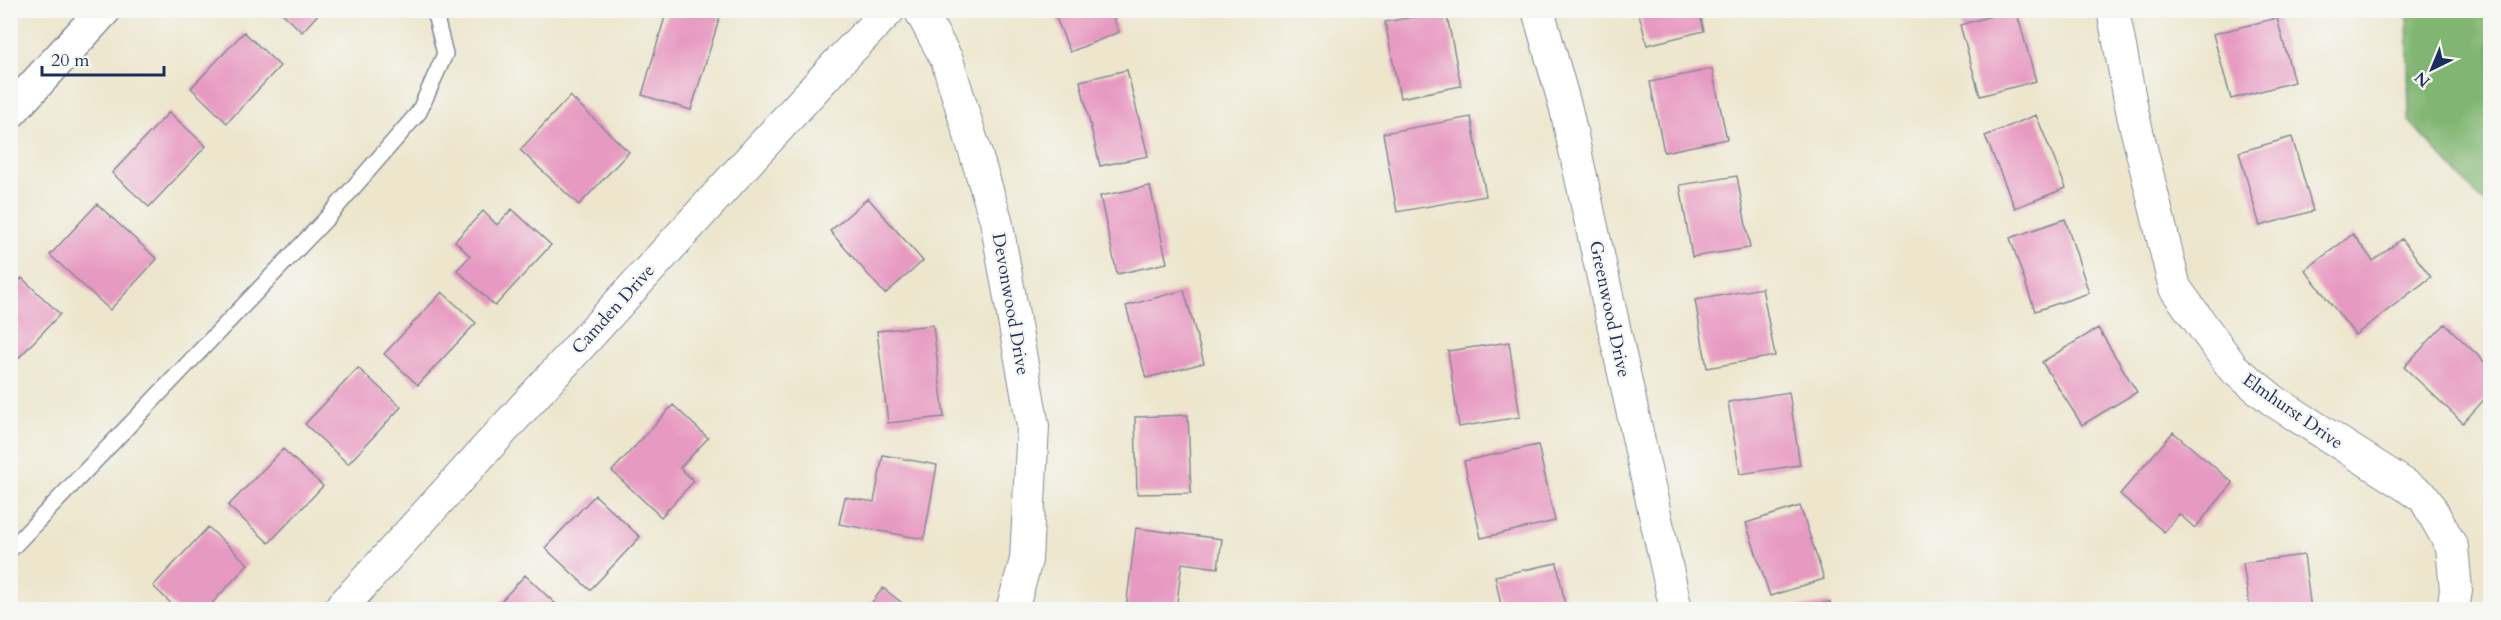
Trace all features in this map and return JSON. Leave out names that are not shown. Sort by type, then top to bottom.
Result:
[{"type":"street","points":[[10,112],[104,10]]},
{"type":"street","name":"Camden Drive","points":[[339,609],[835,66],[889,10]]},
{"type":"street","name":"Devonwood Drive","points":[[920,10],[946,60],[996,220],[1033,426],[1026,560],[1012,609]]},
{"type":"street","name":"Greenwood Drive","points":[[1538,10],[1566,109],[1676,609]]},
{"type":"street","name":"Elmhurst Drive","points":[[2113,10],[2133,115],[2175,288],[2233,368],[2274,401],[2424,497],[2452,547],[2456,590],[2453,609]]},
{"type":"lane","points":[[10,550],[326,219],[419,112],[445,54],[434,10]]},
{"type":"green space","points":[[2407,11],[2490,11],[2490,209],[2409,121]]},
{"type":"building","points":[[279,10],[322,10],[302,32]]},
{"type":"building","points":[[667,10],[722,10],[691,110],[642,95]]},
{"type":"building","points":[[1053,10],[1110,10],[1119,32],[1070,52]]},
{"type":"building","points":[[1638,10],[1699,10],[1704,31],[1647,45]]},
{"type":"building","points":[[2016,10],[2036,81],[1980,96],[1960,25]]},
{"type":"building","points":[[1446,11],[1461,86],[1400,98],[1385,22]]},
{"type":"building","points":[[2277,18],[2294,82],[2231,99],[2213,34]]},
{"type":"building","points":[[244,32],[280,66],[227,123],[191,88]]},
{"type":"building","points":[[1712,69],[1727,139],[1664,152],[1650,82]]},
{"type":"building","points":[[1127,70],[1148,156],[1100,166],[1080,81]]},
{"type":"building","points":[[570,96],[629,152],[579,205],[520,150]]},
{"type":"building","points":[[169,112],[206,146],[149,207],[112,173]]},
{"type":"building","points":[[2036,115],[2066,188],[2015,208],[1985,136]]},
{"type":"building","points":[[1471,117],[1486,196],[1397,212],[1383,133]]},
{"type":"building","points":[[2292,137],[2313,211],[2260,226],[2239,152]]},
{"type":"building","points":[[1737,176],[1750,248],[1692,257],[1680,185]]},
{"type":"building","points":[[1150,186],[1167,263],[1117,274],[1100,196]]},
{"type":"building","points":[[868,198],[923,261],[885,294],[830,231]]},
{"type":"building","points":[[97,204],[157,259],[110,310],[50,255]]},
{"type":"building","points":[[512,209],[551,245],[495,306],[457,270],[470,256],[455,241],[483,211],[497,225]]},
{"type":"building","points":[[2065,219],[2089,293],[2035,311],[2010,238]]},
{"type":"building","points":[[2353,234],[2373,261],[2402,239],[2431,277],[2355,335],[2305,270]]},
{"type":"building","points":[[22,278],[60,314],[10,367],[10,290]]},
{"type":"building","points":[[1762,288],[1775,356],[1707,368],[1695,300]]},
{"type":"building","points":[[1184,290],[1204,363],[1146,378],[1126,306]]},
{"type":"building","points":[[442,292],[476,323],[418,385],[384,354]]},
{"type":"building","points":[[2445,324],[2490,367],[2490,393],[2463,423],[2404,367]]},
{"type":"building","points":[[933,325],[944,417],[888,423],[877,331]]},
{"type":"building","points":[[2098,328],[2137,392],[2082,425],[2042,362]]},
{"type":"building","points":[[1509,342],[1520,417],[1459,427],[1448,351]]},
{"type":"building","points":[[358,368],[401,407],[348,464],[305,424]]},
{"type":"building","points":[[1789,392],[1800,465],[1740,474],[1728,402]]},
{"type":"building","points":[[673,405],[708,438],[680,468],[694,481],[661,517],[612,471]]},
{"type":"building","points":[[1188,415],[1191,493],[1137,494],[1135,417]]},
{"type":"building","points":[[2173,432],[2233,483],[2195,528],[2179,514],[2164,532],[2120,494]]},
{"type":"building","points":[[1538,445],[1555,521],[1481,538],[1464,461]]},
{"type":"building","points":[[283,449],[323,486],[269,543],[228,506]]},
{"type":"building","points":[[883,455],[937,465],[924,539],[839,524],[845,497],[874,502]]},
{"type":"building","points":[[595,495],[640,537],[590,590],[545,548]]},
{"type":"building","points":[[1800,506],[1824,579],[1770,596],[1746,523]]},
{"type":"building","points":[[208,527],[248,564],[206,610],[178,610],[153,586]]},
{"type":"building","points":[[1136,528],[1222,539],[1218,568],[1182,563],[1176,610],[1126,608]]},
{"type":"building","points":[[2304,555],[2311,610],[2250,610],[2243,563]]},
{"type":"building","points":[[1557,563],[1566,610],[1502,610],[1495,576]]},
{"type":"building","points":[[525,575],[562,610],[493,610]]},
{"type":"building","points":[[883,588],[911,610],[866,610]]},
{"type":"building","points":[[1830,602],[1831,610],[1796,610],[1796,608]]}]
